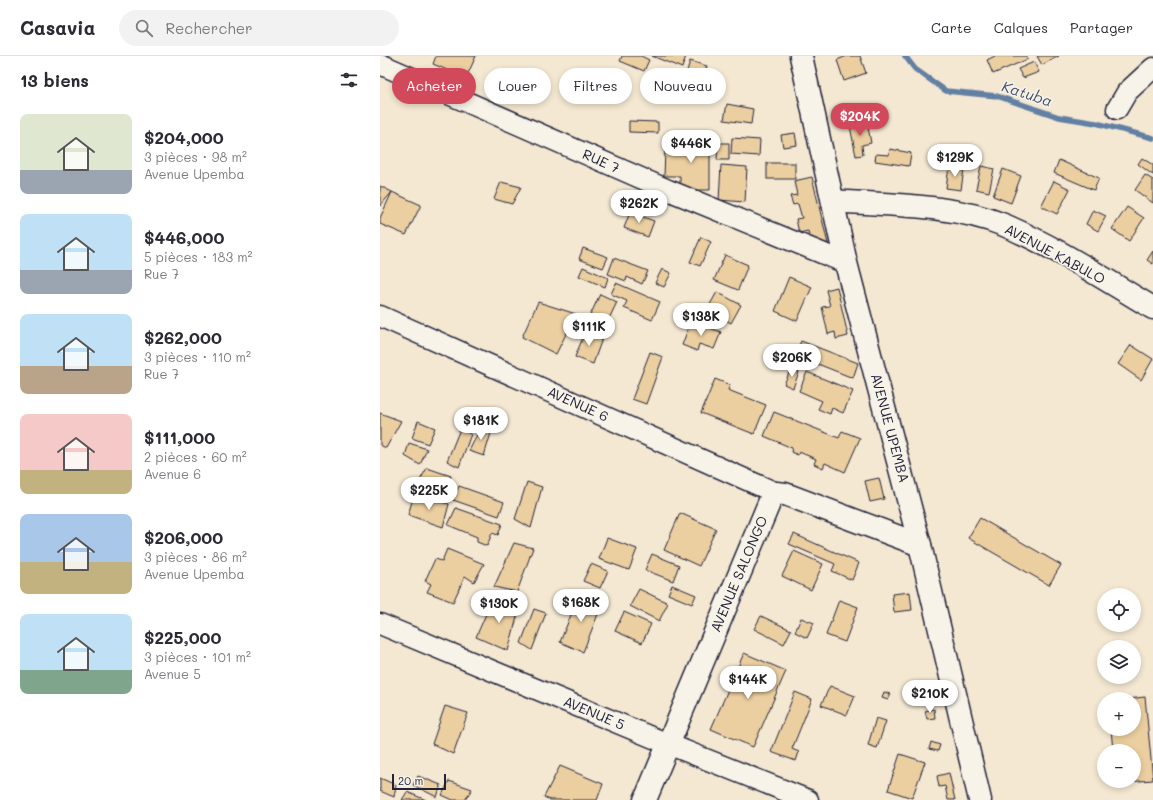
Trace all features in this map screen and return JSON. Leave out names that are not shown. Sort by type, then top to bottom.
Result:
[{"type":"street","name":"AVENUE UPEMBA","points":[[801,56],[846,263],[920,545],[980,800]]},
{"type":"street","name":"RUE 7","points":[[380,64],[668,190],[846,263]]},
{"type":"street","points":[[1117,109],[1127,92],[1153,68]]},
{"type":"street","name":"AVENUE KABULO","points":[[833,201],[919,207],[960,213],[1003,225],[1047,246],[1153,308]]},
{"type":"street","name":"AVENUE 6","points":[[380,316],[776,492]]},
{"type":"street","points":[[776,492],[785,494],[920,545]]},
{"type":"street","name":"AVENUE SALONGO","points":[[645,800],[770,499],[776,492]]},
{"type":"street","name":"AVENUE 5","points":[[380,624],[668,744],[808,800]]},
{"type":"building","points":[[436,56],[476,56],[471,68],[442,68],[433,64]]},
{"type":"building","points":[[622,56],[641,56],[649,60],[645,68],[640,68],[640,69],[620,61]]},
{"type":"building","points":[[652,56],[686,56],[682,68]]},
{"type":"building","points":[[847,56],[860,56],[866,73],[844,81],[837,60]]},
{"type":"building","points":[[995,56],[1027,56],[1028,59],[993,74],[987,60]]},
{"type":"building","points":[[1037,56],[1059,56],[1042,65]]},
{"type":"building","points":[[690,61],[707,66],[706,68],[688,68]]},
{"type":"building","points":[[1034,62],[1039,72],[1023,78],[1018,69]]},
{"type":"building","points":[[727,104],[753,109],[751,124],[724,120]]},
{"type":"building","points":[[629,121],[658,122],[658,133],[629,132]]},
{"type":"building","points":[[867,122],[871,143],[862,145],[863,155],[856,156],[850,126]]},
{"type":"building","points":[[795,133],[797,145],[783,147],[781,135]]},
{"type":"building","points":[[686,135],[710,135],[710,190],[680,190],[680,176],[664,176],[665,150],[686,150]]},
{"type":"building","points":[[732,138],[760,140],[759,156],[731,154]]},
{"type":"building","points":[[718,143],[729,143],[729,160],[717,160]]},
{"type":"building","points":[[890,149],[911,153],[909,166],[875,161],[876,154],[889,155]]},
{"type":"building","points":[[1142,158],[1153,165],[1153,175],[1138,164]]},
{"type":"building","points":[[1059,160],[1099,178],[1094,190],[1054,173]]},
{"type":"building","points":[[767,163],[795,163],[795,179],[767,179]]},
{"type":"building","points":[[721,165],[747,167],[745,202],[719,200]]},
{"type":"building","points":[[981,166],[994,169],[989,192],[976,189]]},
{"type":"building","points":[[949,167],[964,169],[961,190],[946,188]]},
{"type":"building","points":[[1003,169],[1021,176],[1011,203],[993,196]]},
{"type":"building","points":[[1145,175],[1153,180],[1153,203],[1135,190]]},
{"type":"building","points":[[812,177],[828,244],[812,248],[808,231],[799,233],[796,219],[802,218],[798,204],[793,205],[790,196],[797,195],[794,181]]},
{"type":"building","points":[[1054,181],[1070,189],[1057,214],[1041,206]]},
{"type":"building","points":[[501,182],[521,187],[512,204],[494,199]]},
{"type":"building","points":[[380,186],[392,192],[380,206]]},
{"type":"building","points":[[392,192],[421,205],[406,235],[380,224],[380,218]]},
{"type":"building","points":[[1127,207],[1144,218],[1129,241],[1112,229]]},
{"type":"building","points":[[1093,210],[1106,216],[1098,231],[1086,224]]},
{"type":"building","points":[[630,212],[654,221],[648,237],[624,228]]},
{"type":"building","points":[[701,237],[711,242],[700,266],[690,262]]},
{"type":"building","points":[[583,248],[608,257],[603,268],[579,259]]},
{"type":"building","points":[[1153,251],[1153,264],[1147,260]]},
{"type":"building","points":[[725,255],[748,265],[738,290],[714,280]]},
{"type":"building","points":[[614,258],[648,271],[642,284],[627,277],[626,281],[608,274]]},
{"type":"building","points":[[583,267],[608,278],[605,287],[579,276]]},
{"type":"building","points":[[662,269],[671,273],[664,287],[655,283]]},
{"type":"building","points":[[789,277],[812,287],[797,321],[775,311]]},
{"type":"building","points":[[616,283],[660,302],[652,320],[624,308],[627,301],[611,294]]},
{"type":"building","points":[[837,287],[848,336],[836,339],[835,332],[828,334],[822,307],[830,306],[826,290]]},
{"type":"building","points":[[717,292],[741,305],[731,323],[707,310]]},
{"type":"building","points":[[600,294],[617,302],[606,325],[589,318]]},
{"type":"building","points":[[538,302],[576,314],[556,354],[522,337]]},
{"type":"building","points":[[691,321],[721,332],[714,349],[699,344],[697,351],[682,345]]},
{"type":"building","points":[[586,330],[603,336],[593,364],[575,357]]},
{"type":"building","points":[[801,341],[858,363],[853,378],[795,355]]},
{"type":"building","points":[[1131,345],[1153,359],[1141,380],[1118,364]]},
{"type":"building","points":[[650,352],[663,357],[646,404],[632,399]]},
{"type":"building","points":[[791,369],[799,372],[793,388],[784,384]]},
{"type":"building","points":[[807,372],[853,391],[843,413],[832,408],[830,414],[818,409],[822,401],[799,391]]},
{"type":"building","points":[[715,379],[730,385],[728,390],[766,405],[754,434],[701,413]]},
{"type":"building","points":[[774,412],[839,438],[842,431],[860,438],[845,472],[825,463],[823,468],[814,464],[816,459],[799,452],[798,455],[791,452],[792,448],[764,436]]},
{"type":"building","points":[[380,413],[401,421],[386,448],[380,445]]},
{"type":"building","points":[[418,421],[435,428],[428,444],[412,438]]},
{"type":"building","points":[[482,425],[492,430],[484,456],[469,451]]},
{"type":"building","points":[[460,429],[471,434],[459,467],[447,461]]},
{"type":"building","points":[[409,443],[427,449],[420,465],[405,456]]},
{"type":"building","points":[[427,468],[451,476],[446,493],[416,487]]},
{"type":"building","points":[[879,478],[884,499],[870,502],[865,481]]},
{"type":"building","points":[[527,482],[542,487],[531,528],[515,519]]},
{"type":"building","points":[[459,486],[504,502],[499,516],[453,500]]},
{"type":"building","points":[[413,498],[423,498],[449,504],[443,527],[408,515]]},
{"type":"building","points":[[456,508],[502,524],[498,535],[492,533],[487,546],[477,542],[477,537],[448,525]]},
{"type":"building","points":[[680,513],[716,529],[699,566],[664,550]]},
{"type":"building","points":[[980,518],[1061,565],[1049,585],[968,538]]},
{"type":"building","points":[[794,534],[859,563],[852,580],[832,571],[835,564],[789,544]]},
{"type":"building","points":[[607,538],[637,549],[629,570],[599,559]]},
{"type":"building","points":[[514,543],[533,548],[517,592],[494,587]]},
{"type":"building","points":[[447,549],[484,564],[474,582],[465,576],[453,602],[427,592],[431,584],[425,581],[435,559],[442,561]]},
{"type":"building","points":[[794,551],[823,564],[811,590],[782,576]]},
{"type":"building","points":[[652,554],[679,565],[673,581],[645,570]]},
{"type":"building","points":[[591,564],[608,571],[600,588],[583,581]]},
{"type":"building","points":[[672,585],[696,595],[692,604],[668,594]]},
{"type":"building","points":[[639,589],[668,603],[659,621],[630,606]]},
{"type":"building","points":[[910,592],[912,610],[894,612],[892,594]]},
{"type":"building","points":[[579,595],[602,604],[583,652],[560,642]]},
{"type":"building","points":[[493,598],[520,606],[508,651],[476,637]]},
{"type":"building","points":[[839,600],[858,607],[845,642],[826,635]]},
{"type":"building","points":[[534,609],[546,613],[532,650],[521,643]]},
{"type":"building","points":[[624,612],[651,624],[642,643],[615,631]]},
{"type":"building","points":[[761,616],[791,630],[784,644],[754,629]]},
{"type":"building","points":[[801,618],[814,623],[807,638],[795,632]]},
{"type":"building","points":[[744,653],[786,671],[753,747],[711,729]]},
{"type":"building","points":[[830,686],[855,696],[847,715],[821,705]]},
{"type":"building","points":[[795,692],[812,699],[792,749],[799,752],[796,761],[771,752]]},
{"type":"building","points":[[884,692],[891,694],[888,700],[882,698]]},
{"type":"building","points":[[1141,697],[1145,697],[1153,780],[1141,781],[1141,744],[1112,744],[1112,736],[1141,736]]},
{"type":"building","points":[[445,706],[468,713],[453,754],[432,744]]},
{"type":"building","points":[[934,709],[935,718],[927,719],[925,711]]},
{"type":"building","points":[[876,718],[886,721],[877,748],[868,745]]},
{"type":"building","points":[[931,742],[940,745],[938,751],[929,749]]},
{"type":"building","points":[[900,754],[925,762],[912,798],[888,790]]},
{"type":"building","points":[[560,766],[603,784],[597,800],[550,800],[544,797]]},
{"type":"building","points":[[949,773],[955,800],[948,800],[945,786],[939,787],[937,776]]},
{"type":"building","points":[[418,776],[441,785],[437,797],[413,785]]},
{"type":"building","points":[[380,778],[396,785],[394,797],[380,791]]},
{"type":"building","points":[[449,781],[472,789],[465,800],[453,800],[442,795]]},
{"type":"building","points":[[407,792],[426,800],[402,800]]},
{"type":"waterway","name":"Katuba","points":[[905,56],[915,69],[946,91],[997,96],[1059,117],[1096,123],[1153,138]]}]
